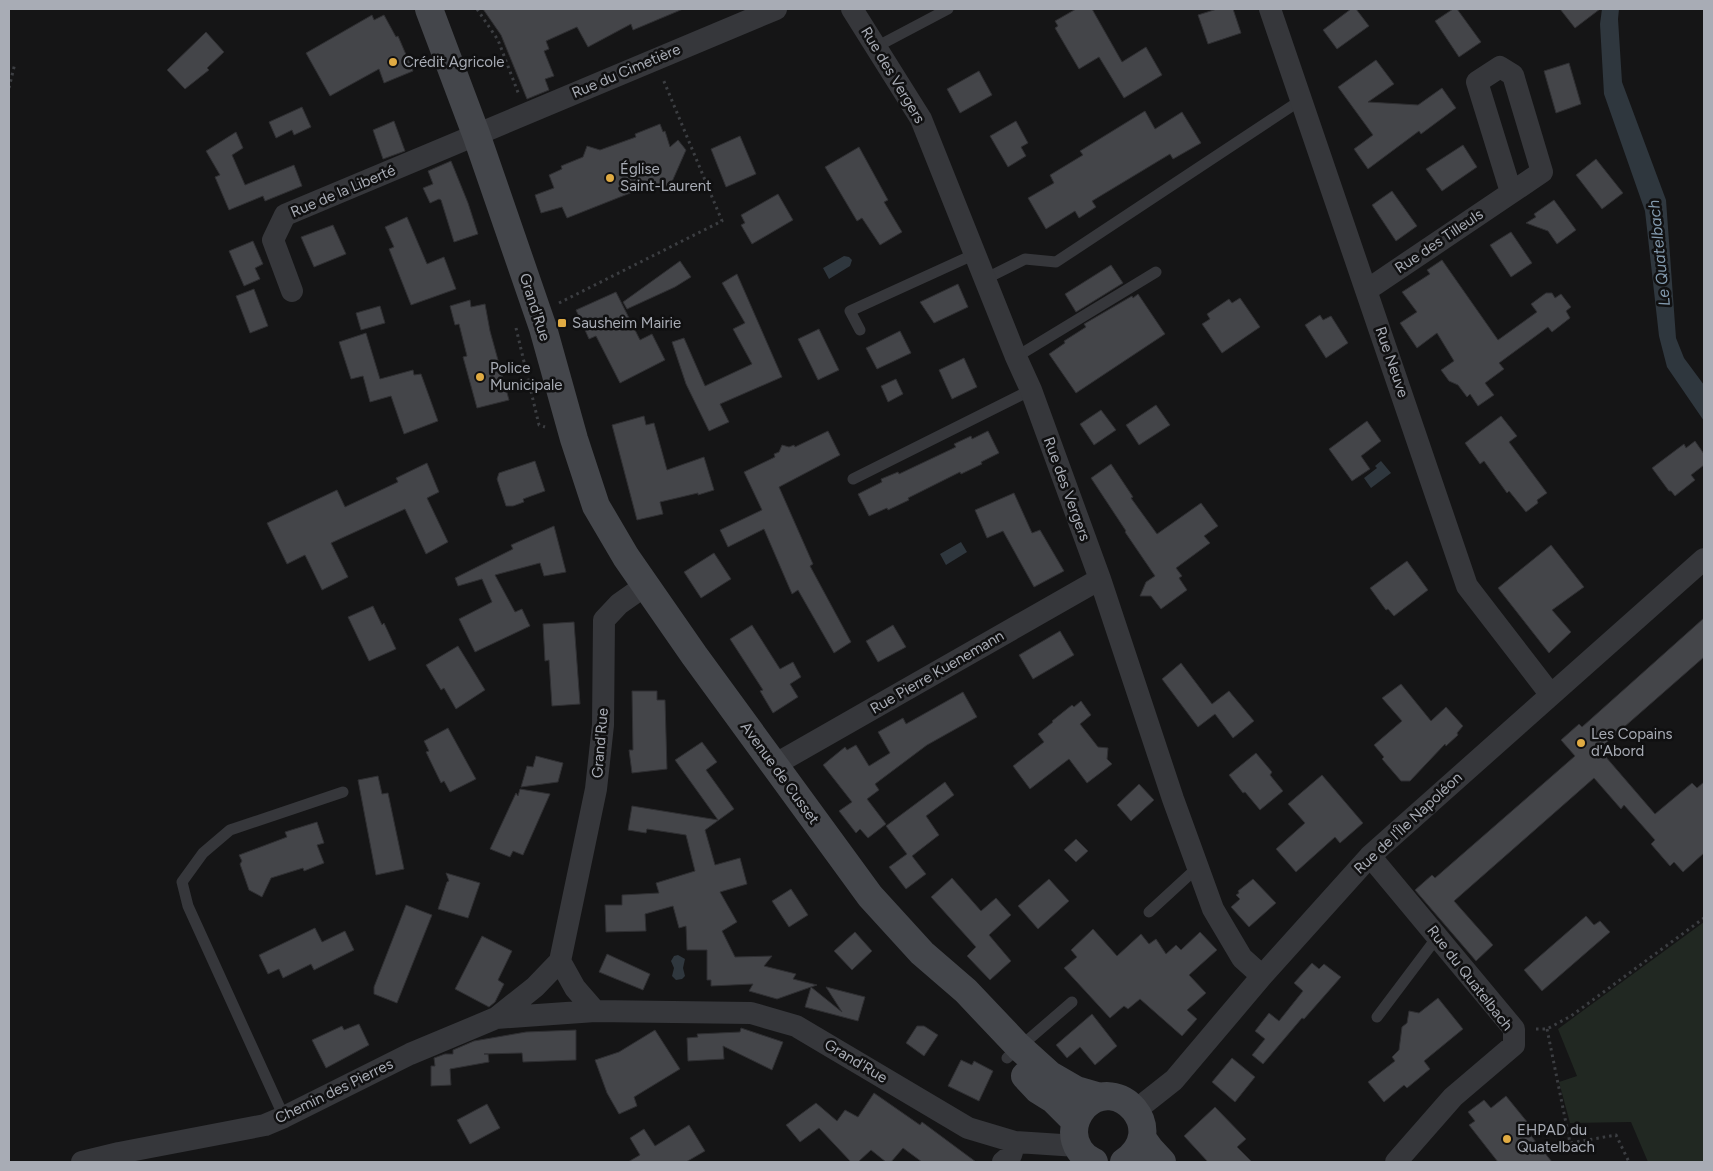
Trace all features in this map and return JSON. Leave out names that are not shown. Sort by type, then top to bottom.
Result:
[{"type":"main road","name":"Grand'Rue","points":[[429,9],[476,134],[543,328],[574,439],[596,506],[646,586]]},
{"type":"main road","name":"Avenue de Cusset","points":[[646,586],[694,655],[870,896],[922,953],[966,991],[1013,1052],[1038,1090],[1054,1100],[1082,1143]]},
{"type":"main road","name":"Avenue de Cusset","points":[[1013,1052],[1076,1090],[1100,1097],[1120,1098],[1136,1110]]},
{"type":"main road","points":[[1082,1143],[1085,1106],[1100,1097]]},
{"type":"main road","points":[[1124,1162],[1132,1157],[1139,1148],[1142,1138],[1141,1118],[1136,1110]]},
{"type":"main road","points":[[1142,1138],[1162,1162]]},
{"type":"street","name":"Rue du Cimetière","points":[[476,134],[776,9]]},
{"type":"street","name":"Rue des Vergers","points":[[852,9],[921,119],[1031,390],[1100,579],[1213,908],[1242,958],[1262,976]]},
{"type":"street","name":"Rue Neuve","points":[[1270,9],[1468,586],[1550,695]]},
{"type":"street","name":"Rue des Tilleuls","points":[[1367,290],[1542,172],[1513,76],[1500,67],[1477,82],[1511,192]]},
{"type":"street","name":"Rue de la Liberté","points":[[292,290],[273,240],[285,215],[476,134]]},
{"type":"street","name":"Rue de l'Île Napoléon","points":[[1136,1110],[1174,1080],[1262,976],[1370,856],[1704,559]]},
{"type":"street","name":"Rue Pierre Kuenemann","points":[[774,765],[1100,579]]},
{"type":"street","name":"Grand'Rue","points":[[560,961],[596,789],[603,725],[604,620],[619,604],[646,586]]},
{"type":"street","name":"Rue du Quatelbach","points":[[1370,856],[1514,1030],[1514,1045],[1452,1097],[1396,1162]]},
{"type":"street","points":[[496,1018],[535,987],[560,961],[575,988],[595,1011]]},
{"type":"street","name":"Grand'Rue","points":[[496,1018],[595,1011],[751,1013],[796,1026],[968,1128],[1015,1142],[1082,1143]]},
{"type":"street","name":"Chemin des Pierres","points":[[82,1162],[264,1125],[284,1117],[410,1054],[496,1018]]},
{"type":"street","points":[[1003,1162],[1011,1155],[1015,1142]]},
{"type":"lane","points":[[876,47],[948,9]]},
{"type":"lane","points":[[985,279],[1025,259],[1056,262],[1301,100]]},
{"type":"lane","points":[[860,330],[850,311],[975,254]]},
{"type":"lane","points":[[1016,357],[1156,272]]},
{"type":"lane","points":[[853,480],[1031,390]]},
{"type":"lane","points":[[284,1117],[188,906],[182,882],[202,853],[230,830],[343,792]]},
{"type":"lane","points":[[1149,912],[1198,867]]},
{"type":"lane","points":[[1377,1017],[1438,936]]},
{"type":"lane","points":[[1013,1052],[1072,1002]]},
{"type":"path","points":[[477,9],[498,40],[525,113]]},
{"type":"path","points":[[557,304],[722,220],[655,59]]},
{"type":"path","points":[[9,88],[15,63]]},
{"type":"path","points":[[1629,1162],[1616,1135],[1570,1143],[1547,1029],[1571,1016],[1704,918]]},
{"type":"shaded area","points":[[1704,922],[1704,1162],[1648,1162],[1631,1122],[1570,1123],[1559,1082],[1577,1076],[1558,1029]]},
{"type":"water","name":"Le Quatelbach","points":[[1602,9],[1619,9],[1622,82],[1666,200],[1676,338],[1684,358],[1704,385],[1704,421],[1667,367],[1659,336],[1645,211],[1604,94],[1600,24]]},
{"type":"water","points":[[844,256],[852,260],[850,266],[829,279],[823,268]]},
{"type":"water","points":[[1381,461],[1391,473],[1371,488],[1364,478],[1377,468],[1375,466]]},
{"type":"water","points":[[961,542],[967,552],[946,565],[940,554]]},
{"type":"water","points":[[678,955],[685,959],[683,968],[685,976],[682,979],[676,980],[672,976],[674,968],[671,961],[674,956]]},
{"type":"building","points":[[483,9],[683,9],[633,30],[631,24],[588,47],[577,27],[546,41],[549,49],[544,51],[554,76],[545,79],[549,90],[527,99],[501,35]]},
{"type":"building","points":[[1076,9],[1092,9],[1122,62],[1146,47],[1162,75],[1124,98],[1099,57],[1079,69],[1055,28],[1058,26],[1055,21]]},
{"type":"building","points":[[1217,9],[1233,9],[1241,33],[1208,44],[1198,15]]},
{"type":"building","points":[[1351,9],[1356,9],[1369,26],[1337,49],[1323,30]]},
{"type":"building","points":[[1453,9],[1457,9],[1481,42],[1459,57],[1435,21]]},
{"type":"building","points":[[1560,9],[1600,9],[1575,28]]},
{"type":"building","points":[[372,15],[374,20],[384,15],[396,37],[398,36],[413,71],[384,83],[379,69],[330,96],[306,53]]},
{"type":"building","points":[[206,32],[224,52],[207,68],[209,70],[185,89],[167,70]]},
{"type":"building","points":[[1376,60],[1394,84],[1368,102],[1418,105],[1442,88],[1456,108],[1421,134],[1419,131],[1368,169],[1354,149],[1373,135],[1338,87]]},
{"type":"building","points":[[1569,63],[1581,104],[1556,113],[1544,71]]},
{"type":"building","points":[[979,71],[992,95],[960,113],[947,89]]},
{"type":"building","points":[[302,107],[311,127],[294,135],[292,130],[276,138],[269,122]]},
{"type":"building","points":[[1145,111],[1155,129],[1182,112],[1201,143],[1173,159],[1170,154],[1092,201],[1096,207],[1079,218],[1075,211],[1046,229],[1028,198],[1054,183],[1050,175],[1083,155],[1080,151]]},
{"type":"building","points":[[394,121],[405,151],[383,159],[373,130]]},
{"type":"building","points":[[1016,121],[1028,143],[1021,147],[1026,156],[1008,167],[990,136]]},
{"type":"building","name":"Église Saint-Laurent","points":[[660,124],[663,132],[665,131],[670,147],[678,140],[686,150],[671,184],[655,190],[653,184],[567,218],[562,207],[541,213],[535,195],[554,188],[549,175],[562,169],[561,166],[583,157],[587,146],[600,150],[636,137],[635,134]]},
{"type":"building","points":[[236,132],[243,148],[232,155],[245,185],[294,165],[302,186],[265,201],[263,196],[229,210],[215,177],[220,175],[206,151]]},
{"type":"building","points":[[740,136],[756,174],[726,187],[711,149]]},
{"type":"building","points":[[1463,145],[1477,167],[1442,191],[1426,169]]},
{"type":"building","points":[[859,147],[888,200],[884,202],[902,232],[880,245],[862,218],[857,221],[825,167]]},
{"type":"building","points":[[1596,159],[1623,193],[1602,209],[1576,175]]},
{"type":"building","points":[[451,161],[478,234],[454,242],[441,200],[430,203],[423,188],[433,184],[428,171]]},
{"type":"building","points":[[1392,191],[1417,226],[1396,241],[1372,205]]},
{"type":"building","points":[[778,194],[793,220],[752,244],[741,225],[745,223],[741,215]]},
{"type":"building","points":[[1554,200],[1576,230],[1557,244],[1548,231],[1526,223],[1536,217],[1534,214]]},
{"type":"building","points":[[407,217],[427,264],[444,257],[456,289],[411,305],[389,249],[394,247],[385,227]]},
{"type":"building","points":[[333,225],[346,254],[314,267],[301,237]]},
{"type":"building","points":[[1511,232],[1532,263],[1511,277],[1490,245]]},
{"type":"building","points":[[253,241],[263,264],[255,268],[260,279],[244,286],[229,251]]},
{"type":"building","points":[[1442,260],[1498,340],[1537,312],[1531,304],[1546,293],[1552,293],[1555,298],[1561,294],[1571,307],[1566,311],[1570,318],[1552,332],[1548,327],[1499,363],[1504,369],[1485,383],[1494,395],[1478,406],[1470,394],[1467,397],[1458,385],[1449,381],[1441,370],[1454,361],[1437,333],[1417,348],[1400,323],[1417,312],[1402,292],[1430,274],[1427,270]]},
{"type":"building","points":[[680,261],[691,277],[675,287],[627,309],[623,302]]},
{"type":"building","points":[[1111,265],[1123,283],[1076,312],[1065,294]]},
{"type":"building","points":[[737,274],[782,377],[720,404],[729,422],[709,431],[686,384],[672,342],[684,338],[705,386],[752,364],[733,329],[745,323],[722,283]]},
{"type":"building","points":[[958,284],[968,307],[934,323],[920,302]]},
{"type":"building","points":[[254,289],[268,326],[250,333],[236,296]]},
{"type":"building","points":[[616,292],[640,340],[652,334],[665,360],[620,383],[596,336],[589,339],[576,310]]},
{"type":"building","points":[[1138,294],[1165,334],[1076,393],[1049,354],[1065,343],[1064,341],[1086,327],[1084,324]]},
{"type":"building","points":[[1240,298],[1260,327],[1222,353],[1202,324],[1210,319],[1207,314],[1229,299],[1232,303]]},
{"type":"building","points":[[470,300],[471,307],[485,304],[490,331],[509,400],[477,408],[463,357],[467,356],[459,324],[455,325],[450,306]]},
{"type":"building","points":[[380,306],[385,323],[361,330],[356,313]]},
{"type":"building","points":[[1320,315],[1323,320],[1331,316],[1348,343],[1326,358],[1305,325]]},
{"type":"building","points":[[819,329],[839,370],[818,380],[798,339]]},
{"type":"building","points":[[900,331],[911,353],[877,369],[866,348]]},
{"type":"building","points":[[366,333],[380,379],[413,370],[414,375],[421,374],[438,421],[404,434],[391,396],[370,402],[363,376],[351,379],[339,342]]},
{"type":"building","points":[[964,358],[977,387],[952,399],[939,370]]},
{"type":"building","points":[[896,379],[903,394],[888,402],[881,386]]},
{"type":"building","points":[[1156,405],[1170,425],[1139,445],[1126,425]]},
{"type":"building","points":[[1101,410],[1116,430],[1094,445],[1080,424]]},
{"type":"building","points":[[644,416],[646,425],[654,423],[667,470],[704,457],[714,490],[660,502],[663,514],[637,520],[612,425]]},
{"type":"building","points":[[1501,416],[1517,436],[1509,442],[1547,493],[1537,500],[1538,503],[1526,512],[1509,491],[1507,493],[1484,461],[1480,464],[1465,443]]},
{"type":"building","points":[[1367,421],[1381,441],[1361,456],[1370,469],[1352,481],[1329,449]]},
{"type":"building","points":[[828,431],[840,455],[779,487],[813,564],[810,566],[851,642],[834,653],[798,590],[792,594],[764,529],[728,547],[720,530],[762,510],[744,472],[775,457],[774,454],[779,452],[782,445],[789,447],[794,445],[795,447]]},
{"type":"building","points":[[988,431],[999,453],[981,462],[982,464],[961,474],[960,472],[908,498],[909,500],[869,516],[858,494],[882,482],[881,479],[898,472],[899,474],[956,447],[954,444],[971,436],[972,439]]},
{"type":"building","points":[[1695,441],[1704,454],[1704,465],[1691,475],[1695,480],[1675,496],[1652,468],[1684,444],[1686,448]]},
{"type":"building","points":[[535,461],[545,491],[523,499],[524,502],[513,506],[506,506],[497,479],[499,473]]},
{"type":"building","points":[[427,463],[439,492],[427,498],[448,542],[426,554],[405,509],[331,543],[348,577],[322,590],[305,555],[287,564],[267,523],[337,490],[345,507],[398,482],[396,478]]},
{"type":"building","points":[[1111,464],[1133,497],[1131,498],[1157,534],[1201,503],[1218,526],[1204,536],[1210,543],[1176,568],[1182,576],[1179,578],[1187,590],[1161,609],[1151,596],[1140,596],[1146,582],[1155,576],[1091,478]]},
{"type":"building","points":[[1014,493],[1032,533],[1040,530],[1064,571],[1034,587],[1003,531],[987,538],[975,510]]},
{"type":"building","points":[[554,526],[566,572],[544,576],[540,563],[495,575],[515,612],[522,609],[530,626],[475,652],[459,619],[492,602],[482,579],[458,586],[455,578],[513,549],[511,545]]},
{"type":"building","points":[[1551,545],[1584,587],[1552,610],[1571,632],[1549,653],[1498,588]]},
{"type":"building","points":[[714,553],[731,579],[701,598],[684,572]]},
{"type":"building","points":[[1407,561],[1428,590],[1394,616],[1388,609],[1386,610],[1370,588]]},
{"type":"building","points":[[373,606],[382,625],[384,623],[396,649],[369,661],[348,617]]},
{"type":"building","points":[[1704,618],[1704,657],[1599,749],[1655,814],[1692,783],[1697,788],[1704,782],[1704,853],[1683,872],[1674,862],[1670,866],[1651,844],[1655,840],[1624,805],[1621,809],[1594,778],[1454,901],[1493,945],[1476,961],[1415,890],[1432,875],[1435,878],[1575,756],[1561,740],[1579,724],[1582,727]]},
{"type":"building","points":[[574,622],[580,704],[552,706],[549,660],[545,661],[543,624]]},
{"type":"building","points":[[752,625],[780,669],[793,662],[801,677],[790,684],[798,697],[773,713],[760,691],[763,690],[730,639]]},
{"type":"building","points":[[893,625],[906,647],[878,662],[866,641]]},
{"type":"building","points":[[1060,631],[1074,655],[1033,679],[1019,655]]},
{"type":"building","points":[[458,646],[485,690],[456,709],[444,688],[441,690],[426,665]]},
{"type":"building","points":[[1181,663],[1212,704],[1229,691],[1254,721],[1233,738],[1215,714],[1198,727],[1162,679]]},
{"type":"building","points":[[1401,684],[1431,721],[1446,707],[1463,726],[1457,733],[1458,735],[1446,746],[1445,744],[1410,781],[1401,781],[1382,759],[1384,757],[1374,745],[1402,721],[1382,698]]},
{"type":"building","points":[[632,691],[657,691],[657,700],[665,700],[667,769],[632,773],[629,750],[633,750]]},
{"type":"building","points":[[963,692],[977,717],[927,745],[875,784],[879,790],[867,799],[886,824],[868,838],[860,829],[856,833],[839,811],[852,802],[823,765],[845,747],[847,750],[856,745],[869,766],[890,753],[878,732],[903,718],[906,724]]},
{"type":"building","points":[[1081,701],[1091,715],[1080,724],[1098,747],[1108,748],[1107,759],[1112,764],[1087,783],[1069,759],[1030,789],[1013,766],[1044,742],[1038,734],[1072,705],[1074,707]]},
{"type":"building","points":[[448,728],[476,779],[450,792],[444,781],[441,783],[426,752],[429,751],[424,741]]},
{"type":"building","points":[[702,742],[717,762],[706,770],[734,809],[705,830],[715,865],[740,858],[747,884],[720,892],[737,922],[722,931],[735,957],[772,956],[764,966],[796,974],[793,979],[817,985],[777,999],[749,991],[753,984],[711,986],[711,980],[707,980],[707,950],[687,950],[686,926],[679,928],[673,906],[645,914],[646,931],[606,932],[605,905],[622,905],[622,895],[659,893],[656,883],[695,871],[686,835],[647,829],[646,833],[628,830],[632,806],[718,820],[675,760]]},
{"type":"building","points":[[1256,753],[1272,772],[1270,775],[1283,791],[1260,810],[1229,775]]},
{"type":"building","points":[[536,756],[563,763],[558,782],[521,787],[527,766],[533,767]]},
{"type":"building","points":[[1322,775],[1363,823],[1340,843],[1335,837],[1296,872],[1276,849],[1305,823],[1288,804]]},
{"type":"building","points":[[378,776],[382,794],[388,793],[404,869],[376,875],[358,780]]},
{"type":"building","points":[[945,782],[954,795],[926,816],[939,835],[912,856],[926,874],[906,889],[889,867],[907,854],[886,826]]},
{"type":"building","points":[[1139,784],[1154,800],[1131,821],[1117,805]]},
{"type":"building","points":[[520,789],[550,794],[523,855],[513,851],[510,857],[490,849],[516,793],[518,796]]},
{"type":"building","points":[[317,822],[324,843],[317,845],[324,863],[304,871],[303,868],[271,878],[262,897],[249,890],[240,864],[242,861],[239,855],[287,837],[285,832]]},
{"type":"building","points":[[1076,839],[1088,851],[1076,862],[1064,850]]},
{"type":"building","points":[[446,873],[480,883],[468,918],[438,909],[449,881]]},
{"type":"building","points":[[952,878],[981,911],[996,898],[1011,915],[989,935],[1011,961],[990,980],[967,956],[976,947],[931,897]]},
{"type":"building","points":[[1049,879],[1069,901],[1038,929],[1018,906]]},
{"type":"building","points":[[1253,879],[1276,903],[1249,927],[1231,907],[1240,899],[1236,895],[1239,893],[1238,891]]},
{"type":"building","points":[[791,889],[808,915],[789,927],[772,901]]},
{"type":"building","points":[[406,905],[432,915],[397,1003],[374,994],[374,987]]},
{"type":"building","points":[[1586,916],[1594,925],[1600,921],[1610,932],[1542,991],[1524,970]]},
{"type":"building","points":[[315,928],[322,942],[345,931],[354,950],[314,970],[311,964],[283,978],[279,969],[268,974],[259,955]]},
{"type":"building","points":[[1093,929],[1117,956],[1141,934],[1149,944],[1156,939],[1166,954],[1176,945],[1181,950],[1200,932],[1217,950],[1189,975],[1206,993],[1187,1010],[1197,1019],[1182,1036],[1140,999],[1128,1009],[1124,1006],[1110,1018],[1064,968],[1077,957],[1071,950]]},
{"type":"building","points":[[855,932],[872,951],[852,970],[834,951]]},
{"type":"building","points":[[482,936],[512,951],[498,980],[504,984],[495,1002],[489,1007],[455,989]]},
{"type":"building","points":[[607,954],[650,974],[643,990],[599,972]]},
{"type":"building","points":[[1312,963],[1319,969],[1324,964],[1341,977],[1304,1019],[1302,1018],[1263,1064],[1252,1055],[1265,1039],[1255,1031],[1269,1013],[1279,1021],[1303,991],[1294,983]]},
{"type":"building","points":[[811,987],[842,1012],[826,987],[865,997],[858,1021],[805,1007]]},
{"type":"building","points":[[1438,998],[1463,1029],[1424,1061],[1430,1069],[1407,1088],[1404,1085],[1384,1102],[1368,1082],[1395,1061],[1392,1057],[1399,1050],[1402,1027],[1407,1023],[1409,1011],[1419,1013]]},
{"type":"building","points":[[1092,1014],[1117,1046],[1095,1065],[1080,1047],[1067,1058],[1056,1045]]},
{"type":"building","points":[[359,1024],[369,1045],[326,1068],[312,1040],[342,1026],[344,1030]]},
{"type":"building","points":[[917,1026],[924,1026],[938,1035],[924,1056],[906,1043]]},
{"type":"building","points":[[741,1028],[783,1042],[772,1070],[723,1046],[724,1059],[688,1061],[687,1038],[698,1037],[697,1034],[740,1032]]},
{"type":"building","points":[[576,1030],[576,1060],[523,1062],[522,1053],[484,1054],[488,1054],[489,1062],[450,1069],[451,1085],[431,1086],[431,1066],[435,1066],[434,1058],[445,1054],[453,1054],[453,1050],[474,1041],[526,1032]]},
{"type":"building","points":[[655,1030],[680,1069],[634,1097],[637,1106],[619,1114],[607,1093],[595,1060],[619,1052]]},
{"type":"building","points":[[1232,1058],[1255,1077],[1235,1102],[1212,1082]]},
{"type":"building","points":[[961,1060],[972,1065],[974,1061],[993,1071],[979,1101],[948,1086]]},
{"type":"building","points":[[874,1093],[920,1125],[922,1122],[976,1162],[922,1162],[903,1148],[891,1162],[886,1162],[871,1150],[858,1162],[851,1162],[819,1128],[800,1142],[786,1125],[816,1103],[837,1121],[845,1110],[858,1117]]},
{"type":"building","name":"EHPAD du Quatelbach","points":[[1506,1096],[1528,1123],[1524,1127],[1552,1162],[1498,1162],[1469,1125],[1475,1121],[1468,1112],[1484,1100],[1491,1108]]},
{"type":"building","points":[[487,1104],[500,1128],[470,1144],[457,1120]]},
{"type":"building","points":[[1215,1107],[1246,1139],[1237,1147],[1252,1162],[1208,1162],[1184,1136]]},
{"type":"building","points":[[689,1125],[705,1151],[686,1162],[628,1162],[640,1155],[630,1138],[644,1129],[655,1146]]},
{"type":"place","name":"Crédit Agricole","points":[[393,62]]},
{"type":"place","name":"Église Saint-Laurent","points":[[610,178]]},
{"type":"place","name":"Sausheim Mairie","points":[[562,323]]},
{"type":"place","name":"Police Municipale","points":[[480,377]]},
{"type":"place","name":"Les Copains d'Abord","points":[[1581,743]]},
{"type":"place","name":"EHPAD du Quatelbach","points":[[1507,1139]]}]
